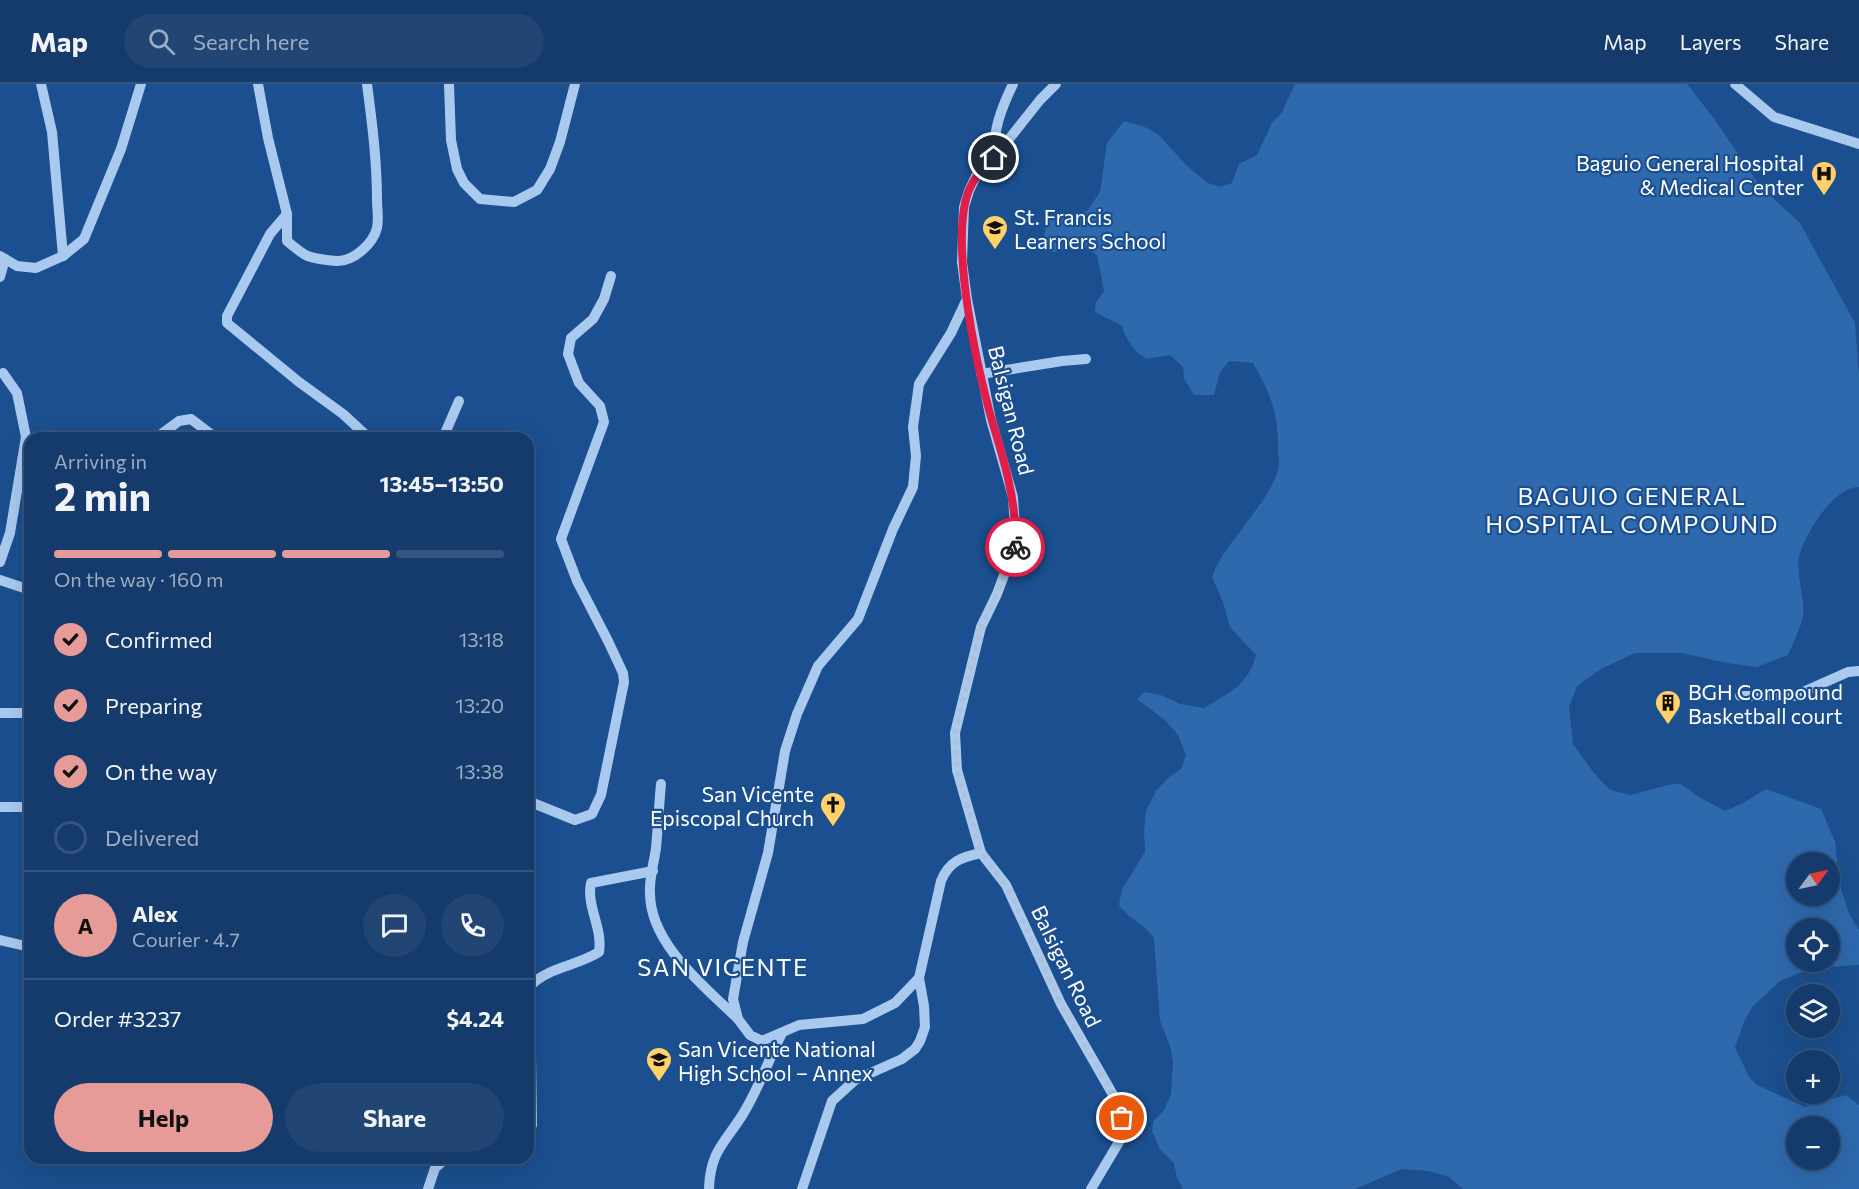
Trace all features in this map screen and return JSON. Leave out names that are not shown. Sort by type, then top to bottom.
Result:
[{"type":"street","points":[[41,84],[52,132],[63,256]]},
{"type":"street","points":[[0,277],[3,258],[17,266],[36,268],[63,256],[79,244],[87,232],[121,149],[141,84]]},
{"type":"street","points":[[258,84],[268,138],[287,214],[286,241],[313,259],[342,261],[365,248],[377,229],[377,183],[367,84]]},
{"type":"street","points":[[449,84],[451,140],[459,176],[480,199],[514,202],[537,190],[550,169],[560,142],[575,84]]},
{"type":"street","points":[[994,158],[994,138],[999,117],[1013,84]]},
{"type":"street","name":"Balsigan Road","points":[[1056,84],[976,176],[964,207],[963,262],[967,299],[981,374],[1013,497],[1016,543],[997,594],[981,627],[955,733],[957,770],[981,852],[1006,885],[1061,1004],[1120,1107],[1122,1130],[1119,1142],[1091,1189]]},
{"type":"street","points":[[1735,84],[1774,117],[1859,144]]},
{"type":"street","points":[[287,214],[270,234],[227,316],[227,323],[299,382],[343,414],[362,432]]},
{"type":"street","points":[[534,803],[575,820],[592,814],[600,795],[624,682],[623,673],[577,581],[561,539],[604,422],[600,406],[579,383],[568,354],[571,338],[593,319],[604,299],[611,276]]},
{"type":"street","points":[[738,1019],[734,999],[743,942],[768,854],[780,778],[796,714],[819,666],[858,619],[893,529],[913,487],[916,456],[913,427],[919,384],[951,333],[967,299]]},
{"type":"street","points":[[981,374],[1086,359]]},
{"type":"street","points":[[3,374],[17,393],[25,432]]},
{"type":"street","points":[[446,432],[459,401]]},
{"type":"street","points":[[164,432],[179,421],[191,418],[208,432]]},
{"type":"street","points":[[0,562],[10,533],[24,449]]},
{"type":"street","points":[[0,580],[24,588]]},
{"type":"street","points":[[1740,696],[1794,696],[1848,672],[1859,671]]},
{"type":"street","points":[[0,713],[24,713]]},
{"type":"street","points":[[661,784],[650,894],[653,914],[663,937],[680,962],[738,1019],[750,1035],[762,1041],[799,1025],[862,1019],[895,1003],[919,978]]},
{"type":"street","points":[[0,807],[24,807]]},
{"type":"street","points":[[802,1189],[832,1101],[855,1080],[903,1059],[915,1049],[920,1041],[925,1027],[925,1017],[919,978],[946,869],[963,856],[981,852]]},
{"type":"street","points":[[534,982],[538,978],[586,961],[599,952],[601,939],[589,892],[591,883],[653,871]]},
{"type":"street","points":[[0,940],[24,946]]},
{"type":"street","points":[[709,1189],[716,1153],[744,1113],[782,1033]]},
{"type":"street","points":[[428,1189],[435,1168],[440,1164]]},
{"type":"shaded area","points":[[1295,84],[1687,84],[1715,120],[1760,186],[1800,223],[1855,323],[1859,375],[1859,487],[1849,489],[1830,503],[1814,525],[1802,548],[1798,564],[1804,611],[1788,655],[1757,667],[1682,653],[1635,653],[1601,669],[1577,686],[1569,707],[1573,744],[1594,773],[1610,790],[1630,795],[1672,784],[1681,784],[1725,811],[1766,789],[1821,809],[1835,842],[1836,852],[1786,852],[1786,906],[1840,906],[1840,886],[1850,916],[1859,930],[1859,965],[1840,966],[1840,918],[1786,918],[1786,972],[1802,972],[1780,981],[1753,1006],[1744,1022],[1735,1047],[1749,1077],[1757,1085],[1786,1098],[1786,1104],[1798,1104],[1805,1107],[1815,1104],[1840,1104],[1840,1097],[1846,1095],[1859,1105],[1859,1189],[1463,1189],[1449,1177],[1429,1171],[1402,1169],[1355,1189],[1183,1189],[1177,1178],[1174,1163],[1160,1149],[1152,1132],[1153,1122],[1164,1110],[1171,1094],[1173,1061],[1160,1021],[1154,938],[1119,905],[1122,889],[1145,852],[1146,811],[1156,791],[1169,777],[1181,769],[1186,755],[1178,735],[1165,720],[1137,699],[1145,692],[1161,695],[1180,704],[1204,708],[1229,693],[1243,681],[1253,665],[1256,655],[1230,627],[1223,602],[1212,577],[1223,554],[1269,491],[1279,464],[1278,435],[1275,413],[1253,363],[1229,361],[1220,372],[1214,395],[1194,395],[1184,378],[1183,367],[1170,355],[1146,359],[1131,345],[1122,326],[1095,312],[1096,302],[1104,291],[1097,255],[1084,247],[1052,252],[1043,242],[1047,221],[1087,211],[1100,192],[1107,143],[1124,121],[1145,127],[1158,134],[1188,167],[1208,183],[1220,187],[1232,183],[1239,164],[1257,155],[1272,123],[1281,114]]},
{"type":"way so far","points":[[1015,547],[997,594],[981,627],[955,733],[957,770],[981,852],[1006,885],[1061,1004],[1115,1097],[1122,1118]]},
{"type":"place","name":"Baguio General Hospital & Medical Center","points":[[1824,197]]},
{"type":"place","name":"St. Francis Learners School","points":[[995,251]]},
{"type":"place","name":"BGH Compound Basketball court","points":[[1668,726]]},
{"type":"place","name":"San Vicente Episcopal Church","points":[[833,828]]},
{"type":"place","name":"San Vicente National High School – Annex","points":[[659,1083]]},
{"type":"district","name":"BAGUIO GENERAL HOSPITAL COMPOUND","points":[[1632,509]]},
{"type":"district","name":"SAN VICENTE","points":[[723,966]]},
{"type":"route","points":[[994,158],[976,176],[964,207],[963,262],[967,299],[981,374],[1013,497],[1015,547]]}]
